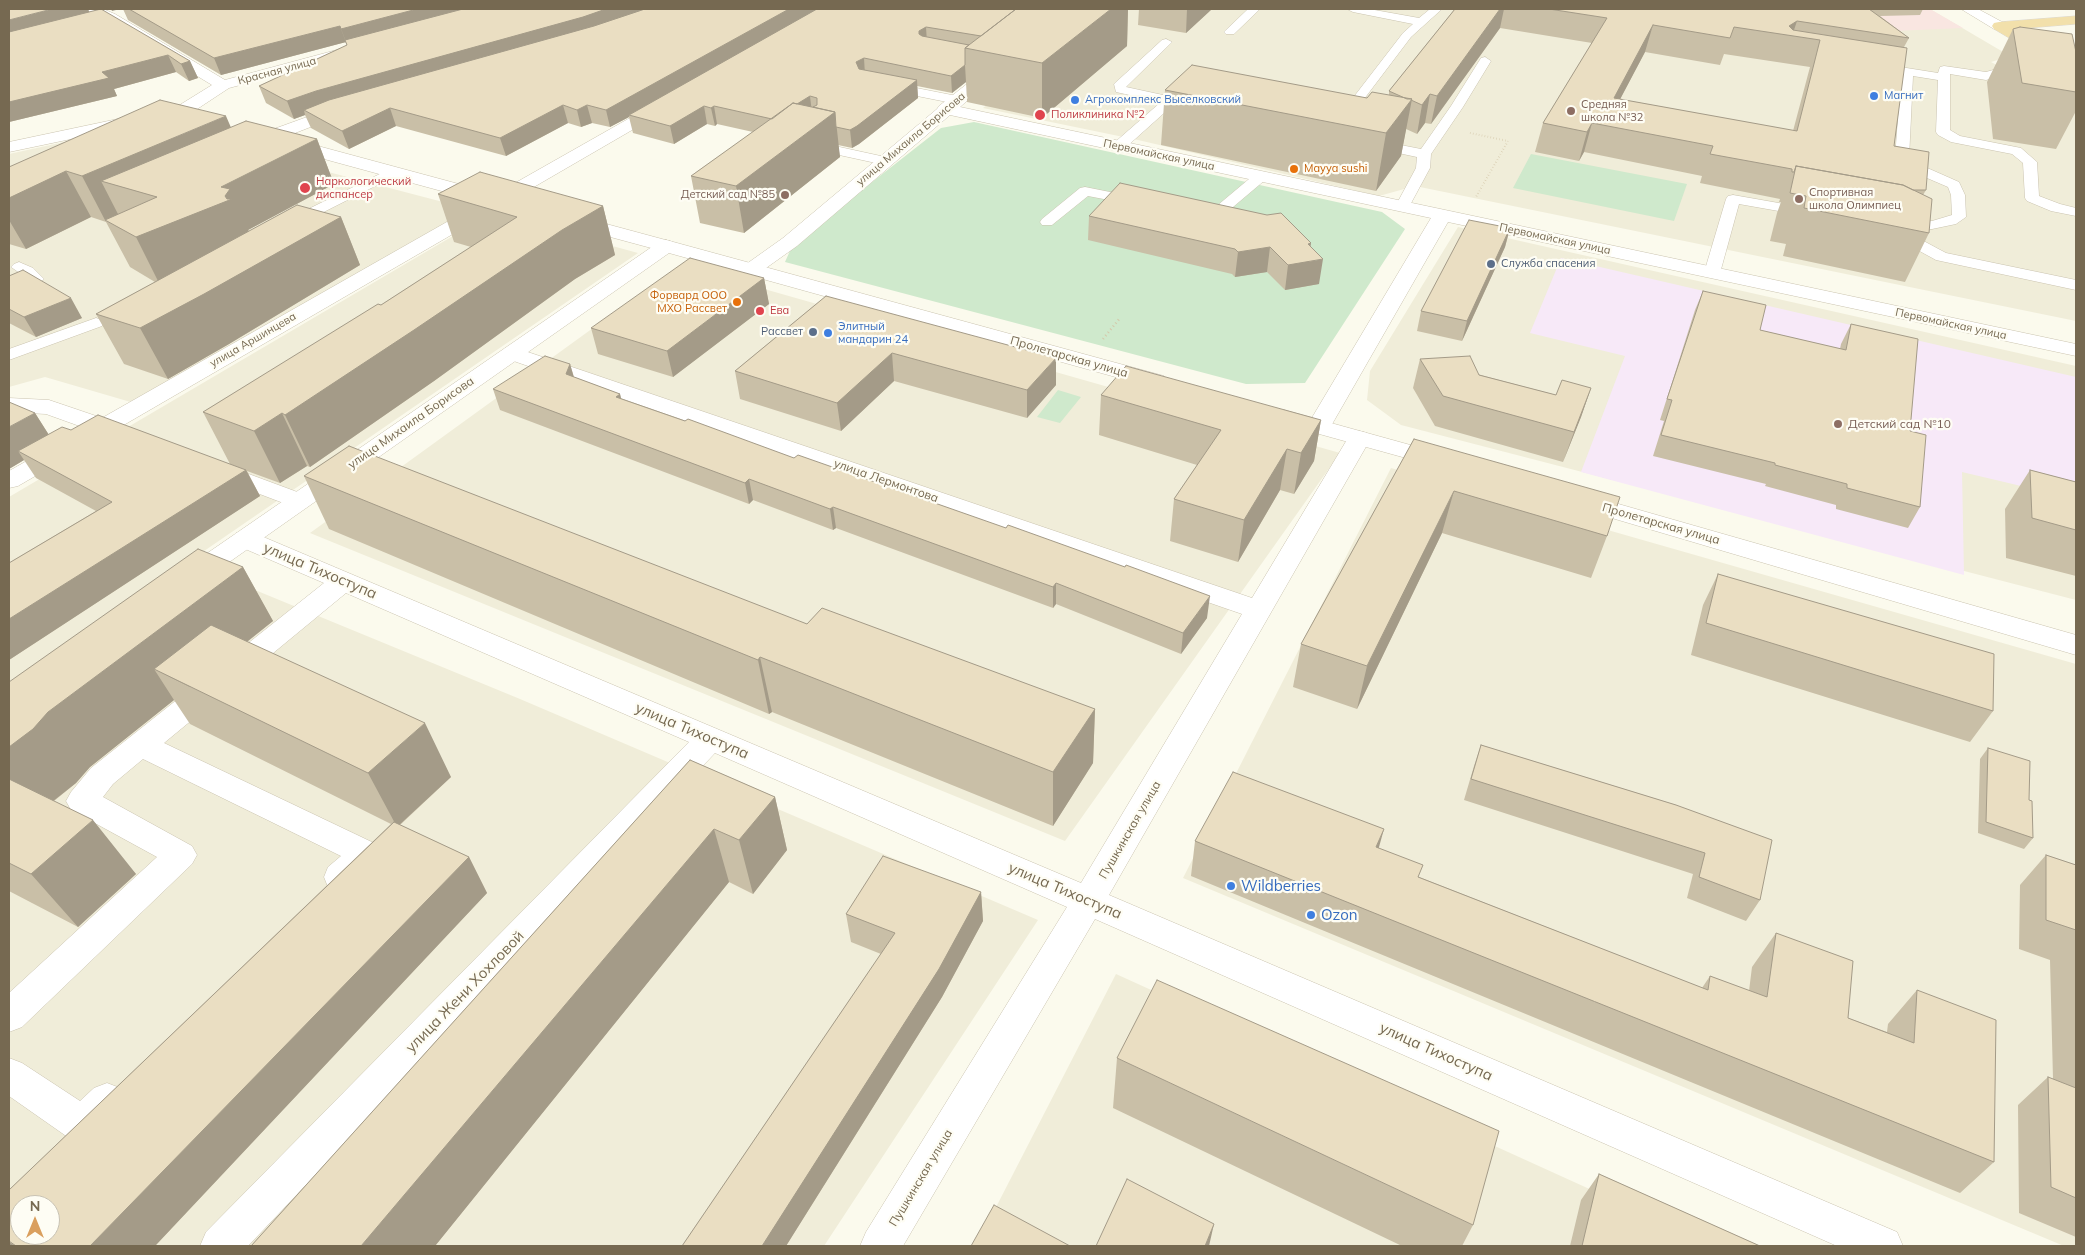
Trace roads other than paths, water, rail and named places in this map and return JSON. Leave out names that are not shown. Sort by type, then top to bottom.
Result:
[{"type":"highway","points":[[1999,26],[2076,20]]},
{"type":"highway","points":[[1999,26],[2076,71]]},
{"type":"street","points":[[1968,9],[1999,26]]},
{"type":"street","points":[[91,16],[110,18],[133,11]]},
{"type":"street","points":[[110,18],[223,85]]},
{"type":"street","name":"Красная улица","points":[[176,114],[223,85],[360,48]]},
{"type":"street","name":"улица Михаила Борисова","points":[[752,269],[790,242],[1007,59]]},
{"type":"street","name":"улица Аршинцева","points":[[9,481],[679,97]]},
{"type":"street","points":[[270,145],[329,113],[358,105]]},
{"type":"street","name":"Первомайская улица","points":[[951,105],[1119,146],[2076,350]]},
{"type":"street","points":[[9,147],[176,114],[196,119]]},
{"type":"street","points":[[248,133],[270,145],[293,145],[525,208]]},
{"type":"street","points":[[1319,426],[1442,215]]},
{"type":"street","points":[[553,216],[666,246]]},
{"type":"street","name":"улица Михаила Борисова","points":[[171,590],[666,246]]},
{"type":"street","name":"Пролетарская улица","points":[[666,246],[1174,386]]},
{"type":"street","name":"улица Лермонтова","points":[[513,353],[1259,610]]},
{"type":"street","points":[[9,405],[49,407],[131,436]]},
{"type":"street","points":[[1267,412],[1467,468]]},
{"type":"street","name":"Пушкинская улица","points":[[880,1246],[1088,901],[1360,438]]},
{"type":"street","points":[[197,461],[299,500]]},
{"type":"street","name":"Пролетарская улица","points":[[1562,496],[2076,645]]},
{"type":"street","name":"улица Тихоступа","points":[[245,539],[1088,901],[1883,1246]]},
{"type":"street","points":[[9,1016],[181,855],[82,801],[102,776],[344,581]]},
{"type":"street","name":"улица Жени Хохловой","points":[[220,1246],[710,739]]},
{"type":"street","points":[[140,745],[365,853],[315,900]]},
{"type":"street","points":[[9,1075],[82,1125],[131,1078]]},
{"type":"lane","points":[[1230,32],[1254,9]]},
{"type":"lane","points":[[1353,9],[1422,22]]},
{"type":"lane","points":[[1375,123],[1357,114],[1352,107],[1407,36],[1436,9]]},
{"type":"lane","points":[[1166,42],[1120,84],[1120,89],[1199,107]]},
{"type":"lane","points":[[984,59],[1007,59]]},
{"type":"lane","points":[[1402,207],[1423,168],[1424,154],[1485,61]]},
{"type":"lane","points":[[2060,62],[2032,63],[1986,76],[1944,70],[1943,132],[1956,139],[2016,151],[2030,162],[2032,198],[2056,208],[2076,212]]},
{"type":"lane","points":[[1879,67],[1943,77]]},
{"type":"lane","points":[[1906,72],[1902,159],[1911,166],[1954,185],[1958,195],[1959,217],[1951,221],[1932,225],[1884,227],[1941,257],[2076,285]]},
{"type":"lane","points":[[883,85],[951,105]]},
{"type":"lane","points":[[1119,146],[1170,101]]},
{"type":"lane","points":[[1410,138],[1415,141],[1424,154]]},
{"type":"lane","points":[[1363,141],[1424,154]]},
{"type":"lane","points":[[801,143],[885,161]]},
{"type":"lane","points":[[281,228],[392,172]]},
{"type":"lane","points":[[1187,210],[1215,215],[1260,176]]},
{"type":"lane","points":[[1047,222],[1085,191],[1150,203]]},
{"type":"lane","points":[[1712,273],[1733,199],[1818,214]]},
{"type":"lane","points":[[9,294],[36,279],[19,267]]},
{"type":"lane","points":[[9,355],[96,323]]},
{"type":"place","name":"Магнит","points":[[1874,96]]},
{"type":"place","name":"Агрокомплекс Выселковский","points":[[1075,100]]},
{"type":"place","name":"Средняя школа №32","points":[[1571,111]]},
{"type":"place","name":"Поликлиника №2","points":[[1040,115]]},
{"type":"place","name":"Mayya sushi","points":[[1294,169]]},
{"type":"place","name":"Наркологический диспансер","points":[[305,188]]},
{"type":"place","name":"Детский сад №85","points":[[785,195]]},
{"type":"place","name":"Спортивная школа Олимпиец","points":[[1799,199]]},
{"type":"place","name":"Служба спасения","points":[[1491,264]]},
{"type":"place","name":"Форвард ООО МХО Рассвет","points":[[737,302]]},
{"type":"place","name":"Ева","points":[[760,311]]},
{"type":"place","name":"Рассвет","points":[[813,332]]},
{"type":"place","name":"Элитный мандарин 24","points":[[828,333]]},
{"type":"place","name":"Детский сад №10","points":[[1838,424]]},
{"type":"place","name":"Wildberries","points":[[1231,886]]},
{"type":"place","name":"Ozon","points":[[1311,915]]}]
